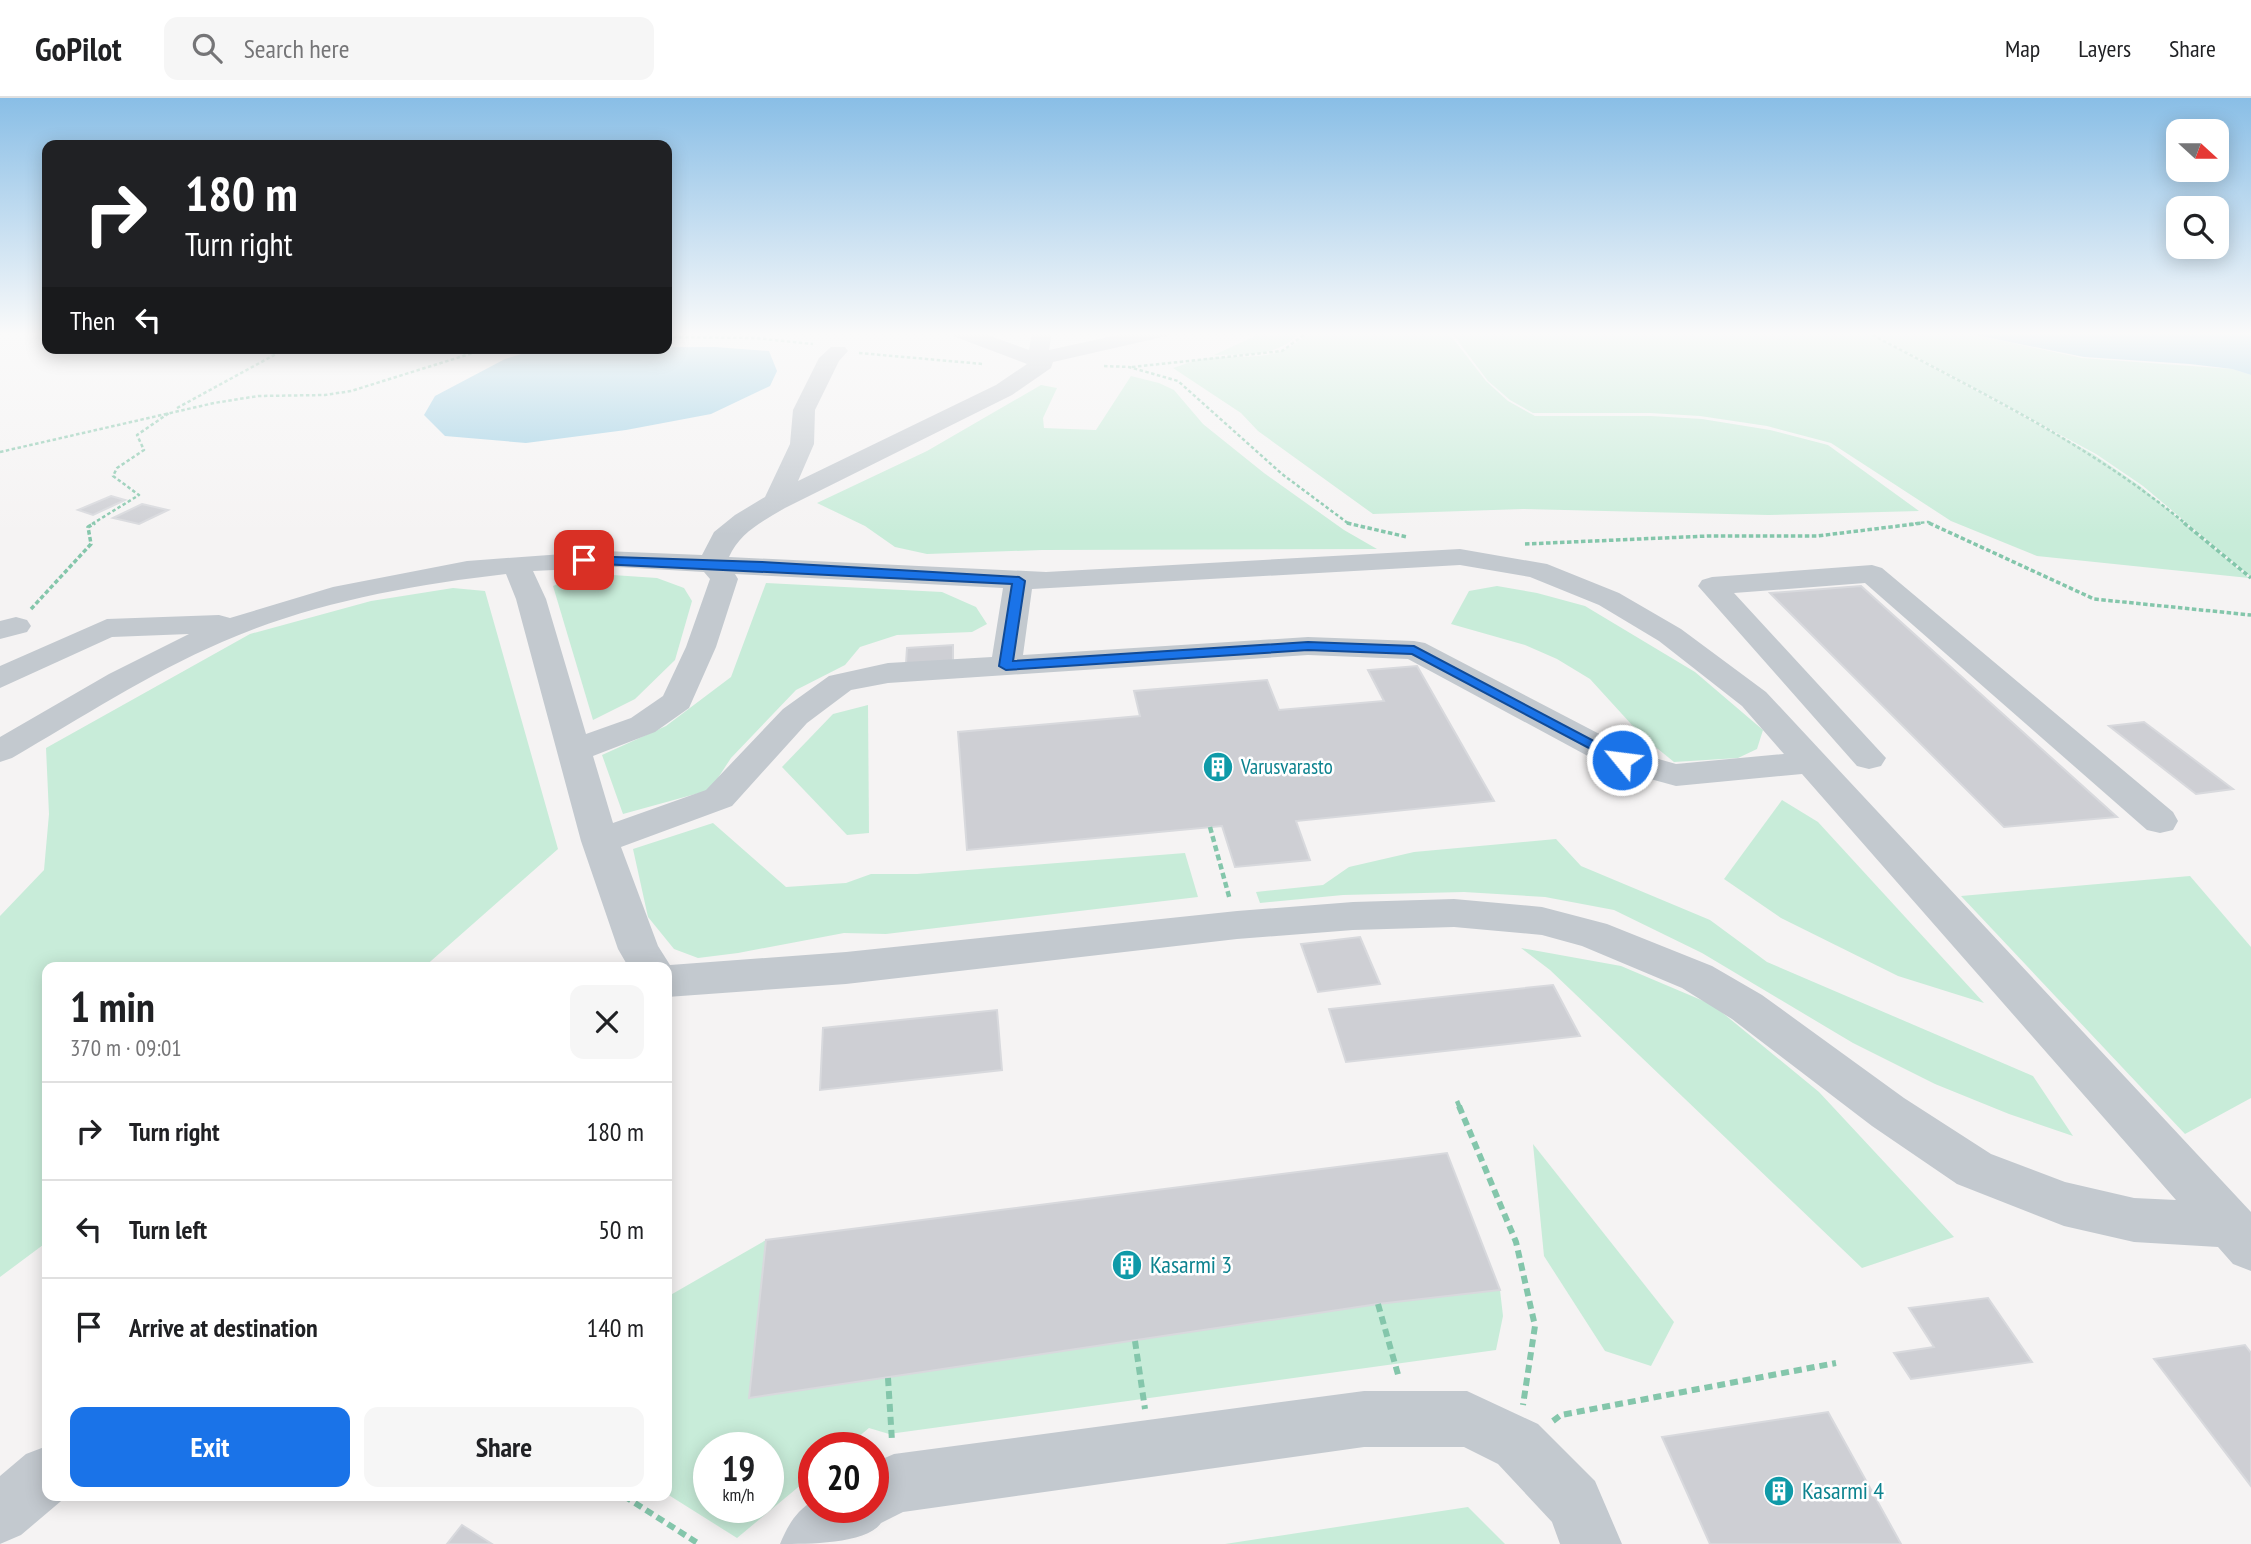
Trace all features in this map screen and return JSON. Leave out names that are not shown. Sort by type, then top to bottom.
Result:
[{"type":"street","points":[[776,502],[803,444],[804,410],[809,399]]},
{"type":"street","points":[[712,564],[724,538],[744,521],[776,502],[985,399]]},
{"type":"street","points":[[0,751],[184,647],[244,622],[321,598],[433,573],[516,564],[607,559],[1019,581],[1460,557],[1537,570],[1609,599],[1670,635],[1754,699],[2241,1237]]},
{"type":"street","points":[[516,564],[530,599],[576,750],[600,841],[639,949],[647,962]]},
{"type":"street","points":[[576,750],[643,725],[677,701],[701,647],[724,579],[712,564]]},
{"type":"street","points":[[1869,758],[1712,586],[1872,574],[2160,821]]},
{"type":"street","points":[[1006,666],[1019,581]]},
{"type":"street","points":[[0,678],[107,628],[244,622]]},
{"type":"street","points":[[600,841],[719,798],[795,716],[840,683],[887,673],[1308,646],[1414,650],[1622,760],[1676,775],[1811,762]]},
{"type":"street","points":[[672,981],[846,968],[1237,925],[1353,916],[1454,913],[1542,921],[1593,934],[1697,977],[1747,1007],[1888,1112],[1974,1169],[2076,1207],[2134,1220],[2241,1237]]},
{"type":"street","points":[[889,1494],[1152,1448],[1364,1419],[1467,1419],[1518,1444],[1574,1502],[1591,1544]]},
{"type":"street","points":[[0,1514],[42,1479]]},
{"type":"street","points":[[811,1544],[823,1529],[832,1523]]},
{"type":"path","points":[[8,628],[92,544],[88,527],[139,495],[113,476],[117,468],[144,450],[137,435],[153,421],[193,399]]},
{"type":"path","points":[[0,452],[132,418],[235,399]]},
{"type":"path","points":[[1199,399],[1282,474],[1350,525],[1416,538]]},
{"type":"path","points":[[1993,399],[2075,443],[2145,490],[2251,578]]},
{"type":"path","points":[[1210,827],[1237,925]]},
{"type":"path","points":[[1457,1101],[1516,1242],[1535,1326],[1518,1444]]},
{"type":"path","points":[[1378,1304],[1411,1419]]},
{"type":"path","points":[[1135,1341],[1152,1448]]},
{"type":"path","points":[[1518,1444],[1561,1415],[1836,1363]]},
{"type":"path","points":[[882,1432],[888,1378]]},
{"type":"path","points":[[632,1501],[699,1544]]},
{"type":"green space","points":[[1016,399],[1052,399],[1043,418],[1044,428],[1096,430],[1116,399],[1182,399],[1203,424],[1264,473],[1344,530],[1377,549],[1042,550],[927,554],[895,547],[865,526],[817,503],[927,451]]},
{"type":"green space","points":[[1221,399],[1506,399],[1535,416],[1702,419],[1770,430],[1828,445],[1919,511],[1768,515],[1523,509],[1373,514],[1258,431],[1241,413]]},
{"type":"green space","points":[[1992,399],[2093,454],[2140,486],[2249,578],[2037,556],[1951,521],[1831,443],[1767,426],[1700,416],[1650,413],[1533,413],[1510,400]]},
{"type":"green space","points":[[1995,399],[2251,399],[2251,577],[2143,486],[2096,454]]},
{"type":"green space","points":[[583,573],[657,578],[684,588],[692,601],[675,660],[635,699],[593,720],[553,586]]},
{"type":"green space","points":[[766,583],[942,592],[976,607],[987,624],[972,632],[897,635],[860,647],[845,665],[796,690],[731,758],[710,790],[623,814],[602,755],[666,726],[731,677]]},
{"type":"green space","points":[[1497,586],[1585,606],[1695,672],[1763,730],[1757,749],[1738,758],[1674,762],[1642,736],[1590,679],[1557,659],[1525,645],[1451,624],[1469,591]]},
{"type":"green space","points":[[453,588],[485,591],[558,849],[430,962],[42,962],[42,1246],[0,1277],[0,916],[44,870],[49,814],[46,748],[250,634],[371,601]]},
{"type":"green space","points":[[868,705],[869,833],[847,835],[782,767],[833,714]]},
{"type":"green space","points":[[1782,800],[1818,822],[1984,1003],[1898,976],[1781,918],[1724,879]]},
{"type":"green space","points":[[713,823],[786,887],[846,883],[871,874],[917,874],[1185,853],[1198,897],[886,934],[844,933],[698,958],[674,949],[648,917],[633,849]]},
{"type":"green space","points":[[1556,839],[1581,866],[1710,920],[1767,962],[2033,1076],[2073,1136],[1935,1084],[1853,1043],[1702,953],[1614,910],[1545,897],[1464,892],[1343,895],[1260,903],[1256,892],[1323,885],[1349,867],[1414,852]]},
{"type":"green space","points":[[2190,876],[2251,947],[2251,1098],[2185,1134],[1961,896]]},
{"type":"green space","points":[[1521,948],[1621,966],[1713,1005],[1819,1092],[1954,1237],[1862,1268],[1550,970]]},
{"type":"green space","points":[[1533,1144],[1674,1322],[1651,1366],[1605,1351],[1544,1256]]},
{"type":"green space","points":[[766,1240],[750,1398],[1378,1304],[1500,1290],[1503,1316],[1496,1350],[889,1434],[869,1428],[864,1432],[798,1432],[798,1487],[784,1499],[784,1432],[693,1432],[693,1510],[672,1497],[672,1294]]},
{"type":"green space","points":[[1468,1507],[1505,1544],[1225,1544]]},
{"type":"green space","points":[[713,1523],[755,1523],[737,1538]]},
{"type":"water","points":[[433,399],[742,399],[711,414],[626,430],[526,443],[445,436],[424,415]]},
{"type":"building","points":[[111,496],[125,500],[93,515],[78,510]]},
{"type":"building","points":[[142,504],[168,510],[139,524],[113,518]]},
{"type":"building","points":[[1861,586],[2117,817],[2004,827],[1770,593]]},
{"type":"building","points":[[953,645],[953,661],[906,664],[907,648]]},
{"type":"building","name":"Varusvarasto","points":[[1417,666],[1494,801],[1296,821],[1310,860],[1235,867],[1222,826],[967,850],[958,732],[1140,716],[1134,691],[1267,680],[1279,710],[1384,701],[1368,670]]},
{"type":"building","points":[[2144,722],[2233,789],[2196,794],[2109,726]]},
{"type":"building","points":[[1360,937],[1380,984],[1318,992],[1301,944]]},
{"type":"building","points":[[1553,985],[1580,1036],[1346,1062],[1329,1009]]},
{"type":"building","points":[[997,1010],[1002,1070],[820,1090],[823,1028]]},
{"type":"building","name":"Kasarmi 3","points":[[1447,1153],[1500,1290],[1378,1304],[749,1398],[766,1240]]},
{"type":"building","points":[[1988,1298],[2032,1362],[1911,1379],[1894,1353],[1934,1347],[1909,1308]]},
{"type":"building","points":[[2245,1345],[2251,1353],[2251,1486],[2154,1359]]},
{"type":"building","name":"Kasarmi 4","points":[[1828,1412],[1901,1544],[1710,1544],[1662,1437]]},
{"type":"building","points":[[462,1525],[492,1544],[447,1544]]},
{"type":"place","name":"Varusvarasto","points":[[1218,767]]},
{"type":"place","name":"Kasarmi 3","points":[[1127,1265]]},
{"type":"place","name":"Kasarmi 4","points":[[1779,1491]]},
{"type":"route","points":[[584,560],[762,566],[1019,581],[1006,666],[1308,646],[1414,650],[1502,694],[1622,760]]}]
